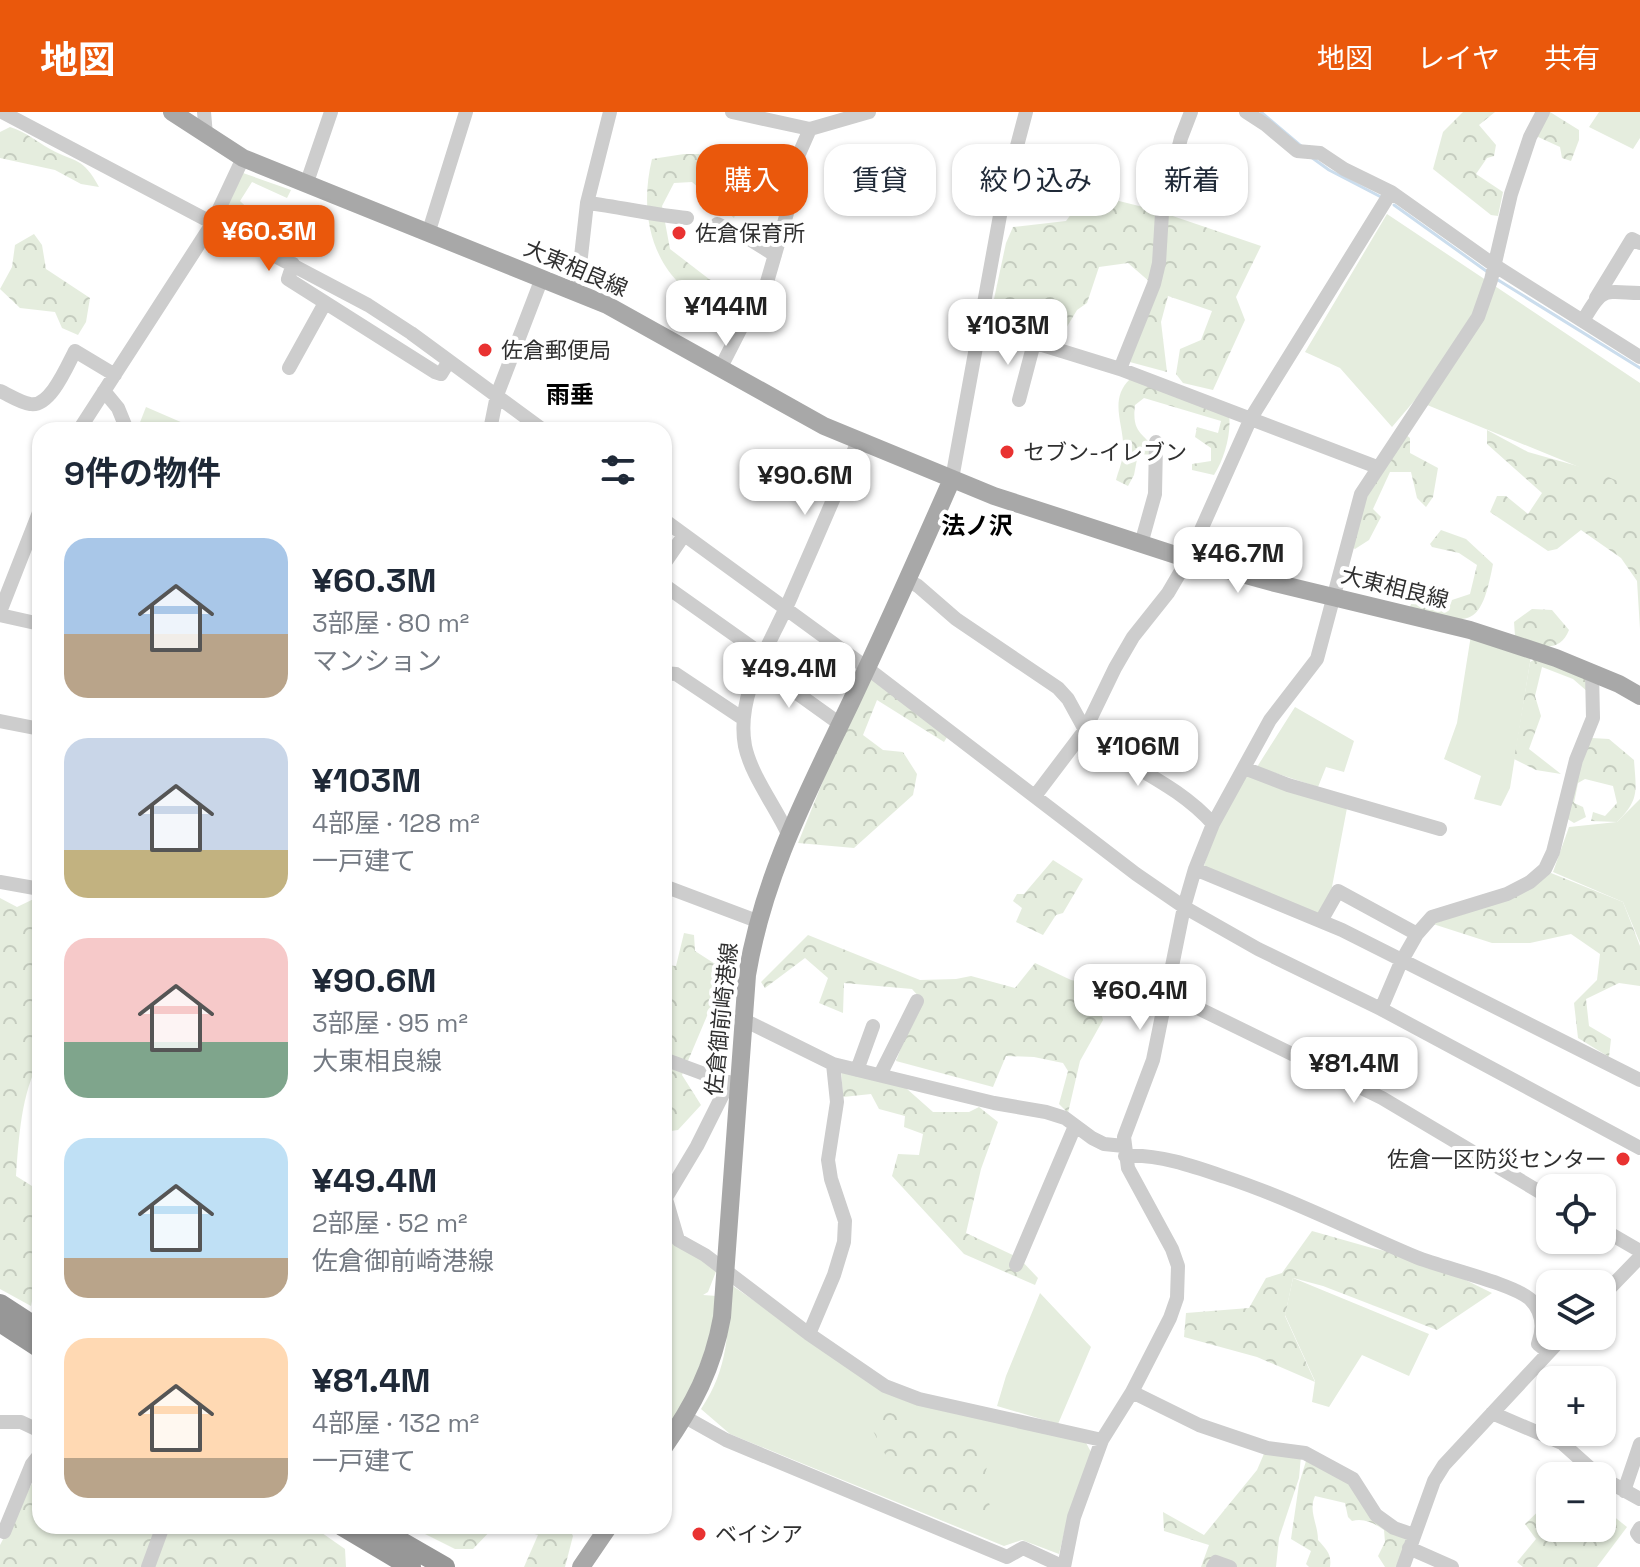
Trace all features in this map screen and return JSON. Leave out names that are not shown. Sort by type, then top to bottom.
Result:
[{"type":"highway","points":[[0,1304],[32,1325]]},
{"type":"highway","points":[[0,1322],[32,1343]]},
{"type":"highway","points":[[355,1534],[411,1567]]},
{"type":"highway","points":[[388,1534],[445,1567]]},
{"type":"main road","name":"大東相良線","points":[[172,112],[243,158],[607,305],[787,407],[858,441],[994,496],[1188,559],[1470,630],[1592,672],[1640,696]]},
{"type":"main road","name":"佐倉御前崎港線","points":[[672,1436],[698,1395],[717,1347],[725,1273],[734,1085],[747,975],[757,921],[788,834],[952,479]]},
{"type":"main road","points":[[581,1567],[604,1534]]},
{"type":"street","points":[[2,112],[368,305],[532,422]]},
{"type":"street","points":[[204,112],[206,135]]},
{"type":"street","points":[[306,185],[331,112]]},
{"type":"street","points":[[428,234],[466,112]]},
{"type":"street","points":[[577,292],[587,203],[610,112]]},
{"type":"street","points":[[732,112],[810,129],[869,112]]},
{"type":"street","points":[[952,479],[1003,199],[1026,112]]},
{"type":"street","points":[[1120,369],[1154,284],[1159,263],[1162,213],[1181,138],[1191,112]]},
{"type":"street","points":[[1246,112],[1297,151],[1320,153],[1344,169],[1391,192],[1493,273],[1583,321],[1640,357]]},
{"type":"street","points":[[685,1417],[726,1440],[1007,1557],[1023,1548],[1064,1567],[1074,1517],[1102,1440],[1132,1392],[1177,1298],[1178,1266],[1128,1168],[1124,1137],[1153,1060],[1184,907],[1195,869],[1213,824],[1270,720],[1317,659],[1361,494],[1478,317],[1493,273],[1511,194],[1530,137],[1543,112]]},
{"type":"street","points":[[720,369],[765,289],[787,213],[799,154],[810,129]]},
{"type":"street","points":[[84,422],[212,224],[243,158]]},
{"type":"street","points":[[1035,796],[1084,731],[1133,637],[1168,593],[1188,559],[1251,418],[1391,192]]},
{"type":"street","points":[[587,203],[629,208],[656,216],[687,218]]},
{"type":"street","points":[[717,224],[775,255]]},
{"type":"street","points":[[1583,321],[1632,239],[1640,243]]},
{"type":"street","points":[[293,264],[288,279],[435,372],[441,374],[449,361]]},
{"type":"street","points":[[492,422],[497,395],[542,278]]},
{"type":"street","points":[[1596,298],[1608,291],[1640,293]]},
{"type":"street","points":[[289,368],[325,303]]},
{"type":"street","points":[[981,326],[1120,369],[1377,467]]},
{"type":"street","points":[[1019,400],[1034,343]]},
{"type":"street","points":[[0,391],[31,405],[40,403],[50,396],[75,351],[115,375]]},
{"type":"street","points":[[104,391],[118,408],[124,422]]},
{"type":"street","points":[[788,834],[751,766],[742,718],[761,660],[858,441]]},
{"type":"street","points":[[1141,544],[1155,494],[1156,442]]},
{"type":"street","points":[[672,526],[867,668],[1184,907],[1258,949],[1381,1009],[1640,1148]]},
{"type":"street","points":[[32,531],[0,614],[32,622]]},
{"type":"street","points":[[672,552],[684,535]]},
{"type":"street","points":[[907,580],[987,642],[1058,688],[1068,699],[1084,731],[1101,747],[1158,778],[1213,824]]},
{"type":"street","points":[[672,591],[840,724]]},
{"type":"street","points":[[1381,1009],[1401,962],[1417,934],[1432,917],[1507,894],[1530,882],[1545,869],[1553,852],[1576,760],[1593,718],[1592,672]]},
{"type":"street","points":[[672,674],[742,718]]},
{"type":"street","points":[[0,721],[32,727]]},
{"type":"street","points":[[1244,768],[1288,785],[1440,829]]},
{"type":"street","points":[[1195,869],[1321,921],[1640,1080]]},
{"type":"street","points":[[0,882],[32,888]]},
{"type":"street","points":[[672,889],[757,921]]},
{"type":"street","points":[[1321,921],[1338,891],[1417,934]]},
{"type":"street","points":[[1167,993],[1382,1098],[1536,1190]]},
{"type":"street","points":[[880,1075],[917,1001]]},
{"type":"street","points":[[744,1020],[833,1064],[1065,1118],[1104,1144],[1193,1166],[1247,1184],[1346,1224],[1418,1258],[1508,1288],[1529,1299],[1540,1314],[1543,1331],[1538,1344],[1548,1352],[1444,1465],[1434,1481],[1403,1567]]},
{"type":"street","points":[[857,1070],[873,1026]]},
{"type":"street","points":[[672,1062],[734,1085],[672,1188]]},
{"type":"street","points":[[809,1334],[844,1242],[845,1221],[828,1160],[837,1102],[833,1064]]},
{"type":"street","points":[[1016,1265],[1075,1126]]},
{"type":"street","points":[[672,1238],[705,1255],[725,1273],[885,1386],[919,1399],[1102,1440]]},
{"type":"street","points":[[1616,1238],[1640,1254],[1616,1281]]},
{"type":"street","points":[[1132,1392],[1199,1425],[1267,1448],[1305,1453],[1353,1479],[1376,1515],[1452,1567]]},
{"type":"street","points":[[1492,1413],[1562,1443],[1583,1462]]},
{"type":"street","points":[[0,1422],[21,1422],[32,1427]]},
{"type":"street","points":[[1624,1491],[1640,1444]]},
{"type":"street","points":[[4,1532],[32,1464]]},
{"type":"street","points":[[1616,1486],[1640,1499]]},
{"type":"street","points":[[1640,1528],[1637,1533],[1640,1537]]},
{"type":"street","points":[[148,1567],[160,1534]]},
{"type":"street","points":[[1213,1567],[1216,1562],[1230,1567]]},
{"type":"green space","points":[[1463,112],[1495,112],[1479,125],[1496,145],[1494,156],[1487,158],[1476,174],[1503,192],[1498,216],[1491,215],[1433,169],[1443,132]]},
{"type":"green space","points":[[1550,112],[1579,130],[1579,140],[1571,161],[1562,158],[1560,147],[1536,136]]},
{"type":"green space","points":[[1599,112],[1640,112],[1640,138],[1633,149],[1589,127]]},
{"type":"green space","points":[[10,127],[78,162],[88,170],[99,187],[81,184],[55,170],[0,158],[0,132]]},
{"type":"green space","points":[[696,154],[696,185],[692,182],[674,183],[662,206],[670,249],[709,279],[736,294],[738,317],[689,292],[661,259],[654,244],[647,211],[652,159]]},
{"type":"green space","points":[[243,173],[291,190],[287,198],[252,182],[240,201],[278,238],[276,247],[220,217]]},
{"type":"green space","points":[[1120,201],[1136,205],[1136,216],[1173,216],[1261,246],[1236,297],[1245,320],[1213,390],[1183,383],[1176,374],[1180,349],[1201,340],[1212,311],[1168,296],[1161,322],[1167,372],[1126,361],[1158,289],[1128,263],[1099,267],[1087,303],[1077,310],[1059,340],[1013,329],[1019,308],[994,299],[1006,243],[1013,227],[1066,221],[1070,216],[1120,216]]},
{"type":"green space","points":[[1387,214],[1640,383],[1640,492],[1415,400],[1392,427],[1340,368],[1305,352]]},
{"type":"green space","points":[[34,234],[42,245],[46,269],[90,298],[86,322],[78,335],[62,328],[55,312],[20,308],[0,289],[12,267],[15,245]]},
{"type":"green space","points":[[1130,379],[1228,409],[1227,443],[1214,475],[1192,470],[1192,464],[1211,461],[1211,448],[1195,437],[1197,427],[1218,433],[1221,421],[1144,398],[1135,405],[1135,423],[1156,455],[1138,454],[1134,475],[1128,486],[1116,480],[1123,454],[1118,405],[1123,387]]},
{"type":"green space","points":[[146,407],[181,422],[140,422]]},
{"type":"green space","points":[[1487,430],[1528,452],[1595,471],[1640,491],[1640,629],[1637,581],[1621,558],[1581,530],[1557,549],[1548,551],[1490,512],[1497,496],[1506,496],[1528,514],[1542,493],[1487,444]]},
{"type":"green space","points":[[1405,434],[1410,438],[1410,453],[1438,468],[1433,497],[1426,507],[1417,498],[1411,472],[1390,472],[1373,509],[1381,517],[1369,540],[1355,549],[1350,546],[1364,497]]},
{"type":"green space","points":[[1441,530],[1466,539],[1493,564],[1483,602],[1468,618],[1445,618],[1409,609],[1416,593],[1427,605],[1448,611],[1452,600],[1470,594],[1477,565],[1459,553],[1432,547],[1430,544]]},
{"type":"green space","points":[[1532,609],[1552,610],[1569,630],[1559,643],[1545,646],[1515,636],[1514,622]]},
{"type":"green space","points":[[1471,635],[1531,656],[1510,788],[1501,806],[1474,799],[1481,776],[1444,759],[1457,723]]},
{"type":"green space","points":[[1539,657],[1586,676],[1588,692],[1573,679],[1542,667],[1535,696],[1541,716],[1529,749],[1561,774],[1536,770],[1514,759],[1530,662]]},
{"type":"green space","points":[[873,675],[949,734],[944,742],[877,700],[863,735],[883,750],[903,752],[917,774],[913,795],[854,848],[798,843],[827,771]]},
{"type":"green space","points":[[1295,707],[1354,741],[1344,772],[1326,767],[1318,787],[1257,767]]},
{"type":"green space","points":[[1592,738],[1609,739],[1634,760],[1635,794],[1630,807],[1617,822],[1591,821],[1593,812],[1605,816],[1617,803],[1613,786],[1585,779],[1578,783],[1574,803],[1583,807],[1586,817],[1574,823],[1566,818],[1578,769]]},
{"type":"green space","points":[[1245,773],[1347,808],[1331,892],[1319,914],[1204,866],[1215,829]]},
{"type":"green space","points":[[1640,799],[1640,943],[1623,902],[1553,872],[1569,827],[1617,822]]},
{"type":"green space","points":[[1053,860],[1083,879],[1063,913],[1056,915],[1043,935],[1016,922],[1022,908],[1013,901],[1017,894],[1024,894]]},
{"type":"green space","points":[[1551,873],[1623,902],[1640,946],[1640,986],[1619,983],[1586,999],[1589,1026],[1611,1039],[1609,1057],[1578,1038],[1574,1003],[1597,980],[1600,954],[1571,934],[1530,943],[1492,943],[1433,924],[1525,890]]},
{"type":"green space","points":[[0,898],[17,907],[32,900],[32,1079],[20,1131],[16,1176],[32,1186],[31,1306],[0,1289]]},
{"type":"green space","points":[[684,933],[694,935],[695,951],[726,971],[682,1075],[701,1105],[678,1130],[672,1131],[672,966],[676,966]]},
{"type":"green space","points":[[808,935],[920,980],[971,976],[1015,988],[1035,963],[1071,980],[1094,984],[1103,1020],[1080,1061],[1068,1113],[1059,1104],[1068,1071],[1063,1063],[1034,1057],[1006,1056],[993,1087],[896,1061],[920,998],[912,989],[844,983],[843,1013],[819,1003],[828,978],[805,958],[765,988],[761,982]]},
{"type":"green space","points":[[841,1069],[898,1081],[933,1112],[969,1112],[979,1107],[998,1122],[981,1169],[966,1233],[1019,1258],[1038,1278],[1035,1285],[964,1254],[892,1176],[898,1154],[919,1155],[923,1134],[904,1127],[905,1116],[879,1109],[871,1094],[843,1097]]},
{"type":"green space","points":[[1312,1231],[1425,1260],[1492,1293],[1437,1330],[1323,1286],[1293,1278],[1285,1316],[1315,1382],[1257,1357],[1184,1337],[1186,1313],[1249,1308],[1266,1278],[1282,1273]]},
{"type":"green space","points":[[672,1244],[717,1269],[708,1292],[703,1295],[717,1296],[716,1319],[690,1393],[672,1420]]},
{"type":"green space","points":[[1293,1278],[1429,1334],[1409,1376],[1362,1355],[1329,1407],[1312,1402],[1315,1381],[1285,1315]]},
{"type":"green space","points":[[730,1284],[886,1392],[1085,1441],[1091,1452],[1069,1513],[1059,1554],[1022,1540],[1004,1546],[730,1434],[701,1409],[722,1364]]},
{"type":"green space","points":[[1040,1293],[1091,1347],[1058,1424],[997,1406]]},
{"type":"green space","points":[[870,1405],[933,1429],[963,1430],[993,1448],[983,1480],[991,1510],[985,1514],[946,1515],[901,1485],[868,1421]]},
{"type":"green space","points":[[1266,1449],[1301,1456],[1299,1478],[1279,1538],[1276,1567],[1201,1567],[1209,1545],[1164,1531],[1163,1512],[1204,1535],[1257,1470]]},
{"type":"green space","points":[[1306,1461],[1346,1476],[1376,1515],[1413,1536],[1405,1567],[1385,1567],[1378,1556],[1385,1542],[1384,1530],[1369,1522],[1352,1521],[1345,1503],[1315,1496],[1313,1512],[1318,1540],[1329,1555],[1330,1567],[1309,1567],[1306,1564],[1311,1551],[1291,1539],[1299,1484]]},
{"type":"green space","points":[[32,1483],[32,1534],[323,1534],[345,1549],[346,1567],[0,1567],[0,1545]]},
{"type":"green space","points":[[1536,1513],[1536,1539],[1525,1524]]},
{"type":"green space","points":[[1616,1518],[1627,1527],[1616,1542]]},
{"type":"green space","points":[[425,1534],[487,1534],[473,1549],[455,1549]]},
{"type":"green space","points":[[534,1534],[572,1534],[565,1567],[524,1567],[538,1535]]},
{"type":"green space","points":[[1536,1539],[1536,1542],[1616,1542],[1597,1567],[1523,1567],[1517,1562]]},
{"type":"waterway","points":[[1261,112],[1301,146]]},
{"type":"waterway","points":[[1311,157],[1381,197]]},
{"type":"waterway","points":[[1394,205],[1489,273]]},
{"type":"waterway","points":[[1498,280],[1640,368]]},
{"type":"place","name":"佐倉保育所","points":[[679,233]]},
{"type":"place","name":"佐倉郵便局","points":[[485,350]]},
{"type":"place","name":"セブン-イレブン","points":[[1007,452]]},
{"type":"place","name":"佐倉一区防災センター","points":[[1623,1159]]},
{"type":"place","name":"ベイシア","points":[[699,1534]]},
{"type":"district","name":"雨垂","points":[[570,394]]},
{"type":"district","name":"法ノ沢","points":[[977,525]]}]
